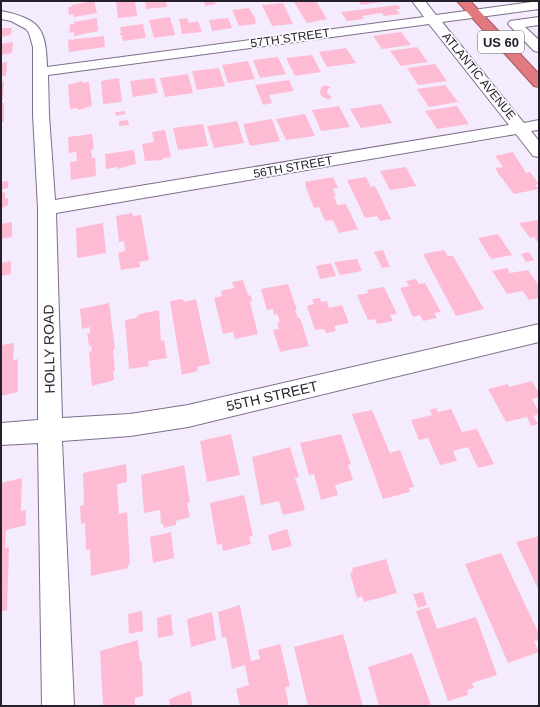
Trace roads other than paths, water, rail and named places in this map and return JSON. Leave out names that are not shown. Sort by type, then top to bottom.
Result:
[{"type":"highway","name":"US 60","points":[[463,1],[539,83]]},
{"type":"street","name":"ATLANTIC AVENUE","points":[[418,1],[539,152]]},
{"type":"street","name":"57TH STREET","points":[[41,72],[539,5]]},
{"type":"street","name":"HOLLY ROAD","points":[[1,15],[15,18],[31,26],[36,33],[40,47],[47,208],[50,431],[58,706]]},
{"type":"street","points":[[539,21],[515,24],[539,48]]},
{"type":"street","points":[[499,40],[527,36]]},
{"type":"street","name":"56TH STREET","points":[[47,208],[539,125]]},
{"type":"street","name":"55TH STREET","points":[[1,434],[130,425],[188,416],[539,334]]}]
